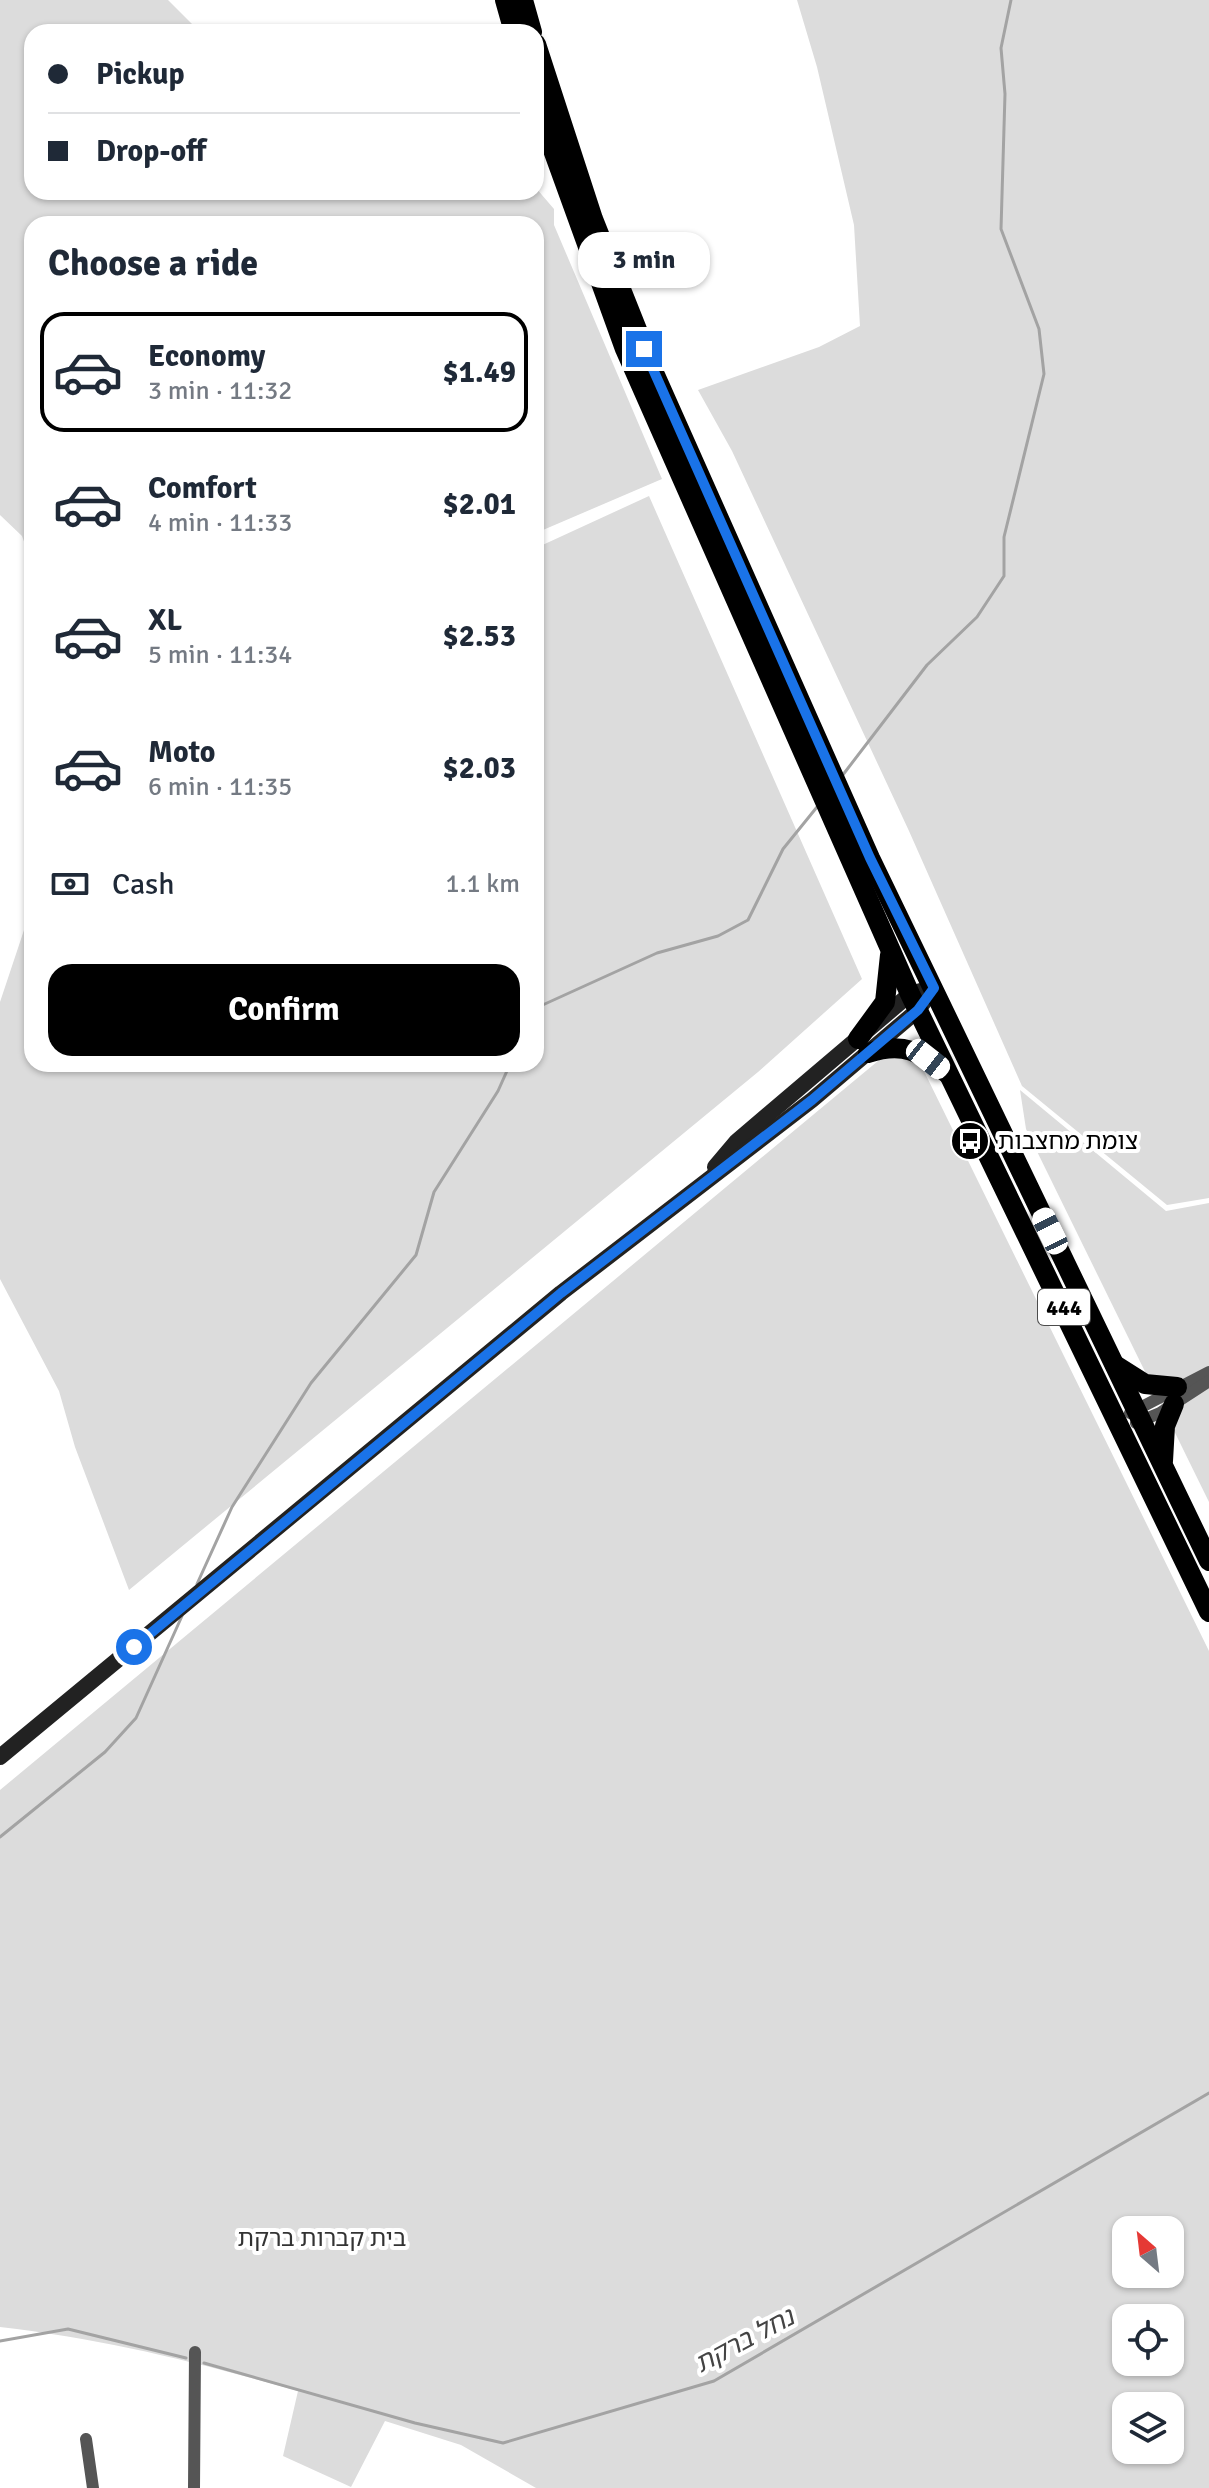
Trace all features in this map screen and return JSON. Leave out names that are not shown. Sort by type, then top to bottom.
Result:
[{"type":"main road","points":[[505,0],[512,24]]},
{"type":"main road","points":[[523,0],[530,24]]},
{"type":"main road","name":"444","points":[[544,69],[593,219],[638,336],[870,858],[1209,1561]]},
{"type":"main road","name":"444","points":[[544,125],[625,349],[914,1002],[1209,1612]]},
{"type":"main road","points":[[863,1046],[885,1002],[890,943]]},
{"type":"main road","points":[[0,1757],[561,1293],[702,1181],[748,1152],[863,1046],[934,988]]},
{"type":"main road","points":[[863,1046],[891,1045],[913,1051],[950,1075]]},
{"type":"main road","points":[[1114,1364],[1145,1384],[1176,1396],[1165,1426],[1163,1465]]},
{"type":"street","points":[[1176,1396],[1209,1372]]},
{"type":"street","points":[[1117,1425],[1209,1381]]},
{"type":"street","points":[[194,2488],[195,2352]]},
{"type":"street","points":[[86,2439],[93,2488]]},
{"type":"green space","points":[[0,0],[168,0],[192,24],[24,24],[24,200],[544,200],[544,197],[554,209],[554,225],[662,479],[544,530],[544,216],[24,216],[24,542],[0,515]]},
{"type":"green space","points":[[797,0],[1209,0],[1209,1198],[1167,1205],[1022,1086],[909,831],[732,451],[698,390],[819,347],[860,326],[854,225],[817,67]]},
{"type":"green space","points":[[649,496],[862,979],[758,1072],[129,1590],[75,1447],[59,1391],[0,1279],[0,1002],[24,930],[24,1072],[544,1072],[544,544]]},
{"type":"green space","name":"בית קברות ברקת","points":[[890,1051],[918,1059],[1209,1651],[1209,2488],[536,2488],[461,2445],[385,2421],[351,2487],[283,2456],[298,2391],[150,2353],[0,2327],[0,1790]]},
{"type":"green space","points":[[1020,1090],[1166,1211],[1209,1203],[1209,1502],[1026,1129]]},
{"type":"waterway","points":[[842,776],[927,665],[977,617],[1004,576],[1004,537],[1044,374],[1039,329],[1001,229],[1005,94],[1001,48],[1011,0]]},
{"type":"waterway","points":[[544,1004],[657,953],[718,936],[748,920],[783,849],[817,807]]},
{"type":"waterway","points":[[197,1584],[232,1507],[311,1383],[416,1255],[434,1192],[498,1091],[506,1072]]},
{"type":"waterway","points":[[0,1837],[105,1752],[136,1718],[182,1616]]},
{"type":"waterway","name":"נחל ברקת","points":[[204,2363],[415,2423],[503,2443],[714,2381],[1209,2093]]},
{"type":"waterway","name":"נחל ברקת","points":[[0,2341],[68,2329],[186,2358]]},
{"type":"place","name":"צומת מחצבות","points":[[970,1141]]},
{"type":"route","points":[[134,1647],[561,1293],[702,1181],[748,1152],[812,1100],[918,1010],[934,988],[870,858],[644,349]]}]
